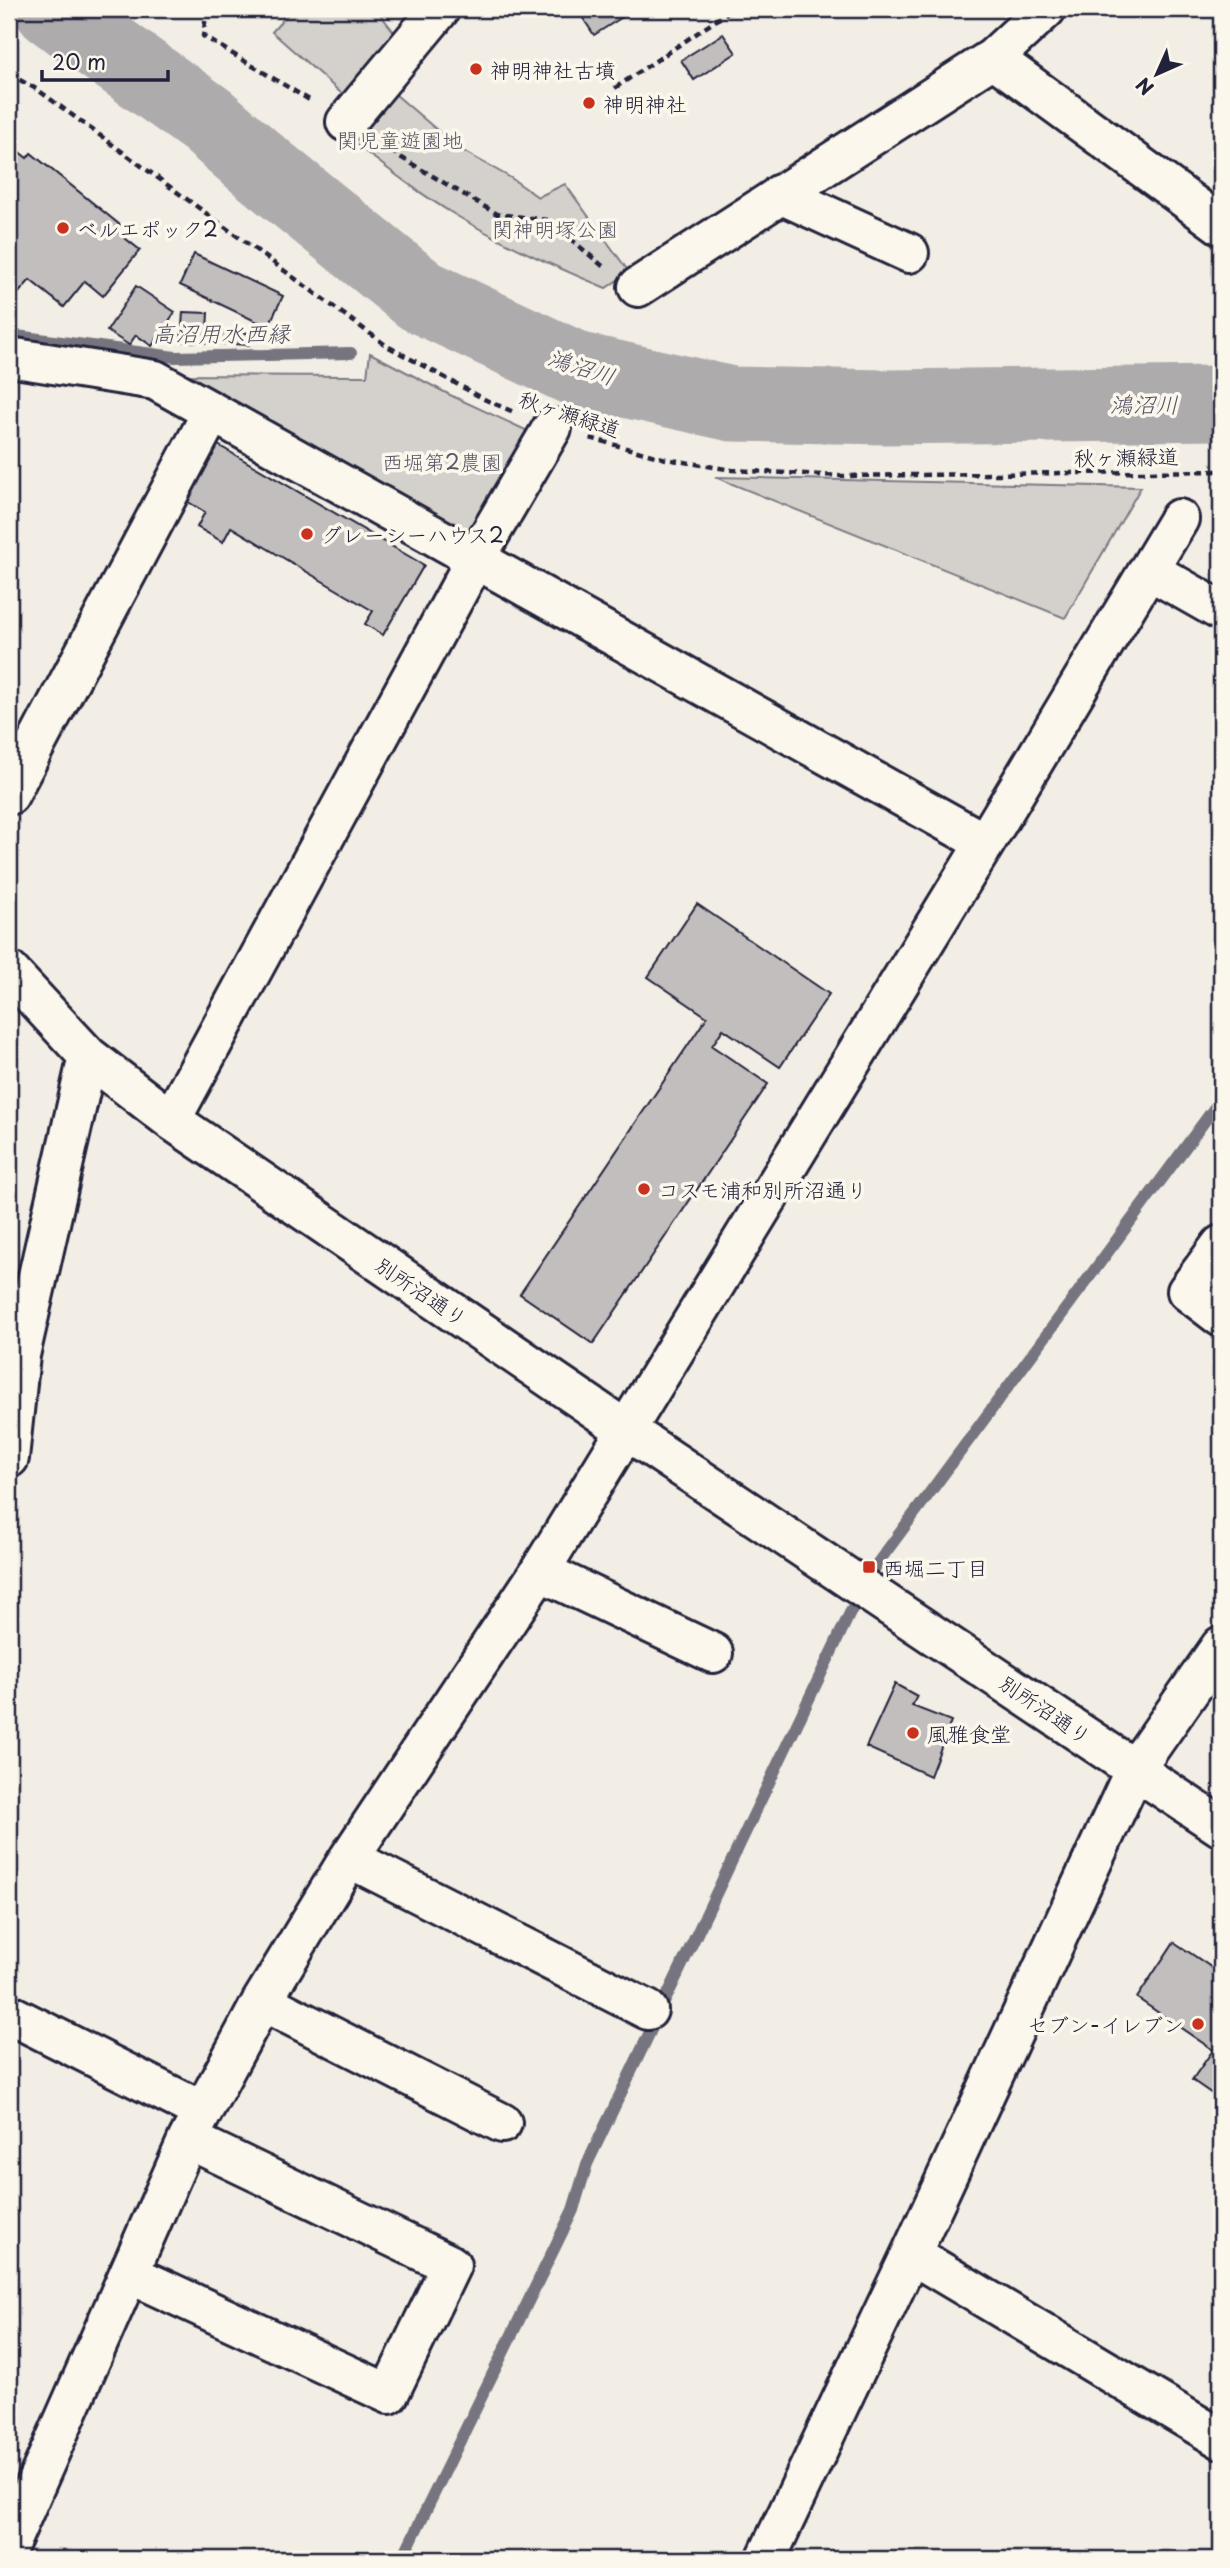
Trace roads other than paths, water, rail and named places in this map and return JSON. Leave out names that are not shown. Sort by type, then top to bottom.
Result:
[{"type":"street","points":[[346,122],[440,9]]},
{"type":"street","points":[[638,287],[993,58],[1046,9]]},
{"type":"street","points":[[993,58],[1221,225]]},
{"type":"street","points":[[780,194],[909,253]]},
{"type":"street","points":[[9,357],[155,380],[985,843]]},
{"type":"street","points":[[9,795],[212,412]]},
{"type":"street","points":[[171,1120],[475,558],[552,428]]},
{"type":"street","points":[[9,2545],[195,2125],[262,2001],[349,1858],[540,1571],[985,843],[1179,519]]},
{"type":"street","points":[[1149,570],[1221,611]]},
{"type":"street","name":"別所沼通り","points":[[9,971],[88,1056],[171,1120],[626,1430],[1221,1827]]},
{"type":"street","points":[[9,1458],[20,1355],[88,1056]]},
{"type":"street","points":[[1221,1245],[1187,1291],[1221,1317]]},
{"type":"street","points":[[540,1571],[713,1653]]},
{"type":"street","points":[[766,2559],[911,2254],[1135,1769],[1221,1646]]},
{"type":"street","points":[[349,1858],[648,2010]]},
{"type":"street","points":[[262,2001],[502,2123]]},
{"type":"street","points":[[9,2014],[195,2125],[451,2265],[388,2394],[130,2274]]},
{"type":"street","points":[[911,2254],[1221,2439]]},
{"type":"waterway","name":"鴻沼川","points":[[52,9],[207,120],[421,296],[576,369],[732,404],[887,407],[1221,403]]},
{"type":"waterway","name":"高沼用水西縁","points":[[9,335],[175,357],[351,353]]},
{"type":"waterway","points":[[402,2559],[573,2210],[587,2164],[850,1613],[877,1564],[1221,1099]]},
{"type":"place","name":"神明神社古墳","points":[[476,69]]},
{"type":"place","name":"神明神社","points":[[589,103]]},
{"type":"place","name":"ベルエポック2","points":[[63,228]]},
{"type":"place","name":"グレーシーハウス2","points":[[307,534]]},
{"type":"place","name":"コスモ浦和別所沼通り","points":[[644,1189]]},
{"type":"place","name":"西堀二丁目","points":[[869,1567]]},
{"type":"place","name":"風雅食堂","points":[[913,1733]]},
{"type":"place","name":"セブン-イレブン","points":[[1198,2024]]},
{"type":"park label","name":"関児童遊園地","points":[[400,139]]},
{"type":"park label","name":"関神明塚公園","points":[[555,228]]},
{"type":"park label","name":"西堀第2農園","points":[[442,461]]}]
